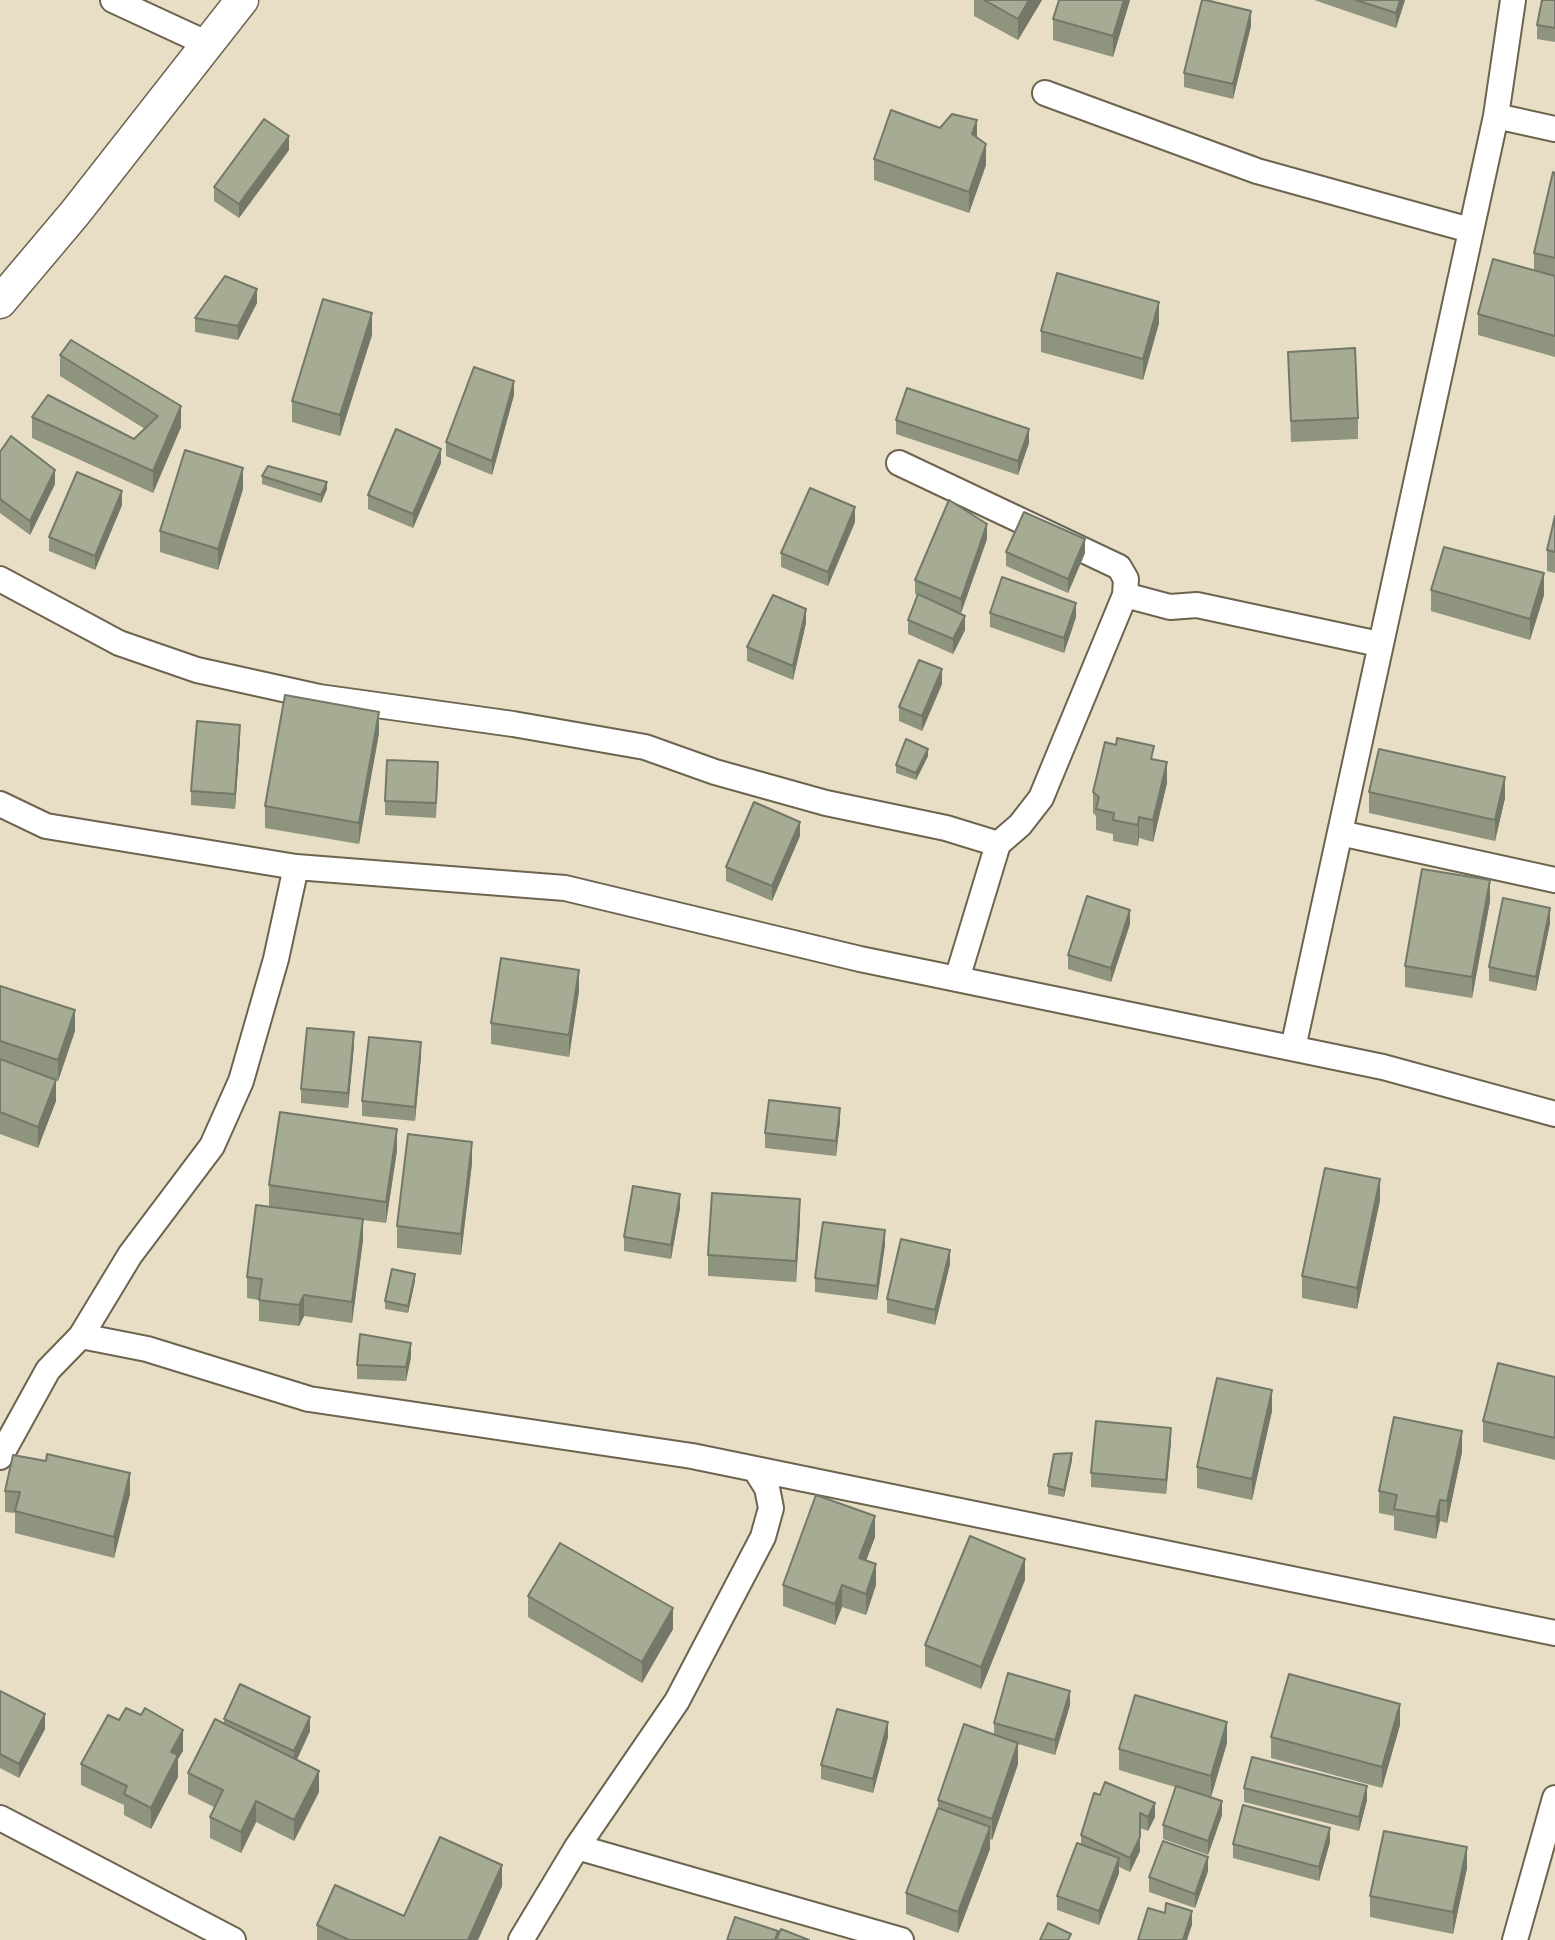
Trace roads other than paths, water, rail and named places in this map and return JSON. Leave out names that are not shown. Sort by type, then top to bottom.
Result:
[{"type":"street","points":[[113,0],[208,44]]},
{"type":"street","points":[[0,302],[75,213],[242,0]]},
{"type":"street","points":[[1293,1048],[1496,116],[1513,0]]},
{"type":"street","points":[[1045,93],[1257,172],[1470,230]]},
{"type":"street","points":[[1496,116],[1555,129]]},
{"type":"street","points":[[899,463],[1119,567],[1126,579],[1125,594],[1041,798],[1020,825],[999,844],[957,979]]},
{"type":"street","points":[[0,579],[119,643],[197,670],[319,697],[513,724],[645,747],[715,772],[826,803],[946,828],[999,844]]},
{"type":"street","points":[[1125,594],[1170,607],[1197,605],[1379,644]]},
{"type":"street","points":[[0,804],[46,826],[296,867],[565,888],[860,959],[1382,1067],[1555,1114]]},
{"type":"street","points":[[1340,832],[1555,880]]},
{"type":"street","points":[[0,1457],[48,1370],[81,1336],[130,1255],[212,1146],[241,1081],[276,959],[296,867]]},
{"type":"street","points":[[81,1336],[147,1349],[309,1399],[692,1456],[1555,1633]]},
{"type":"street","points":[[521,1940],[577,1847],[677,1701],[763,1537],[771,1508],[767,1488],[755,1469]]},
{"type":"street","points":[[1515,1940],[1555,1798]]},
{"type":"street","points":[[0,1818],[233,1940]]},
{"type":"street","points":[[577,1847],[901,1940]]}]
